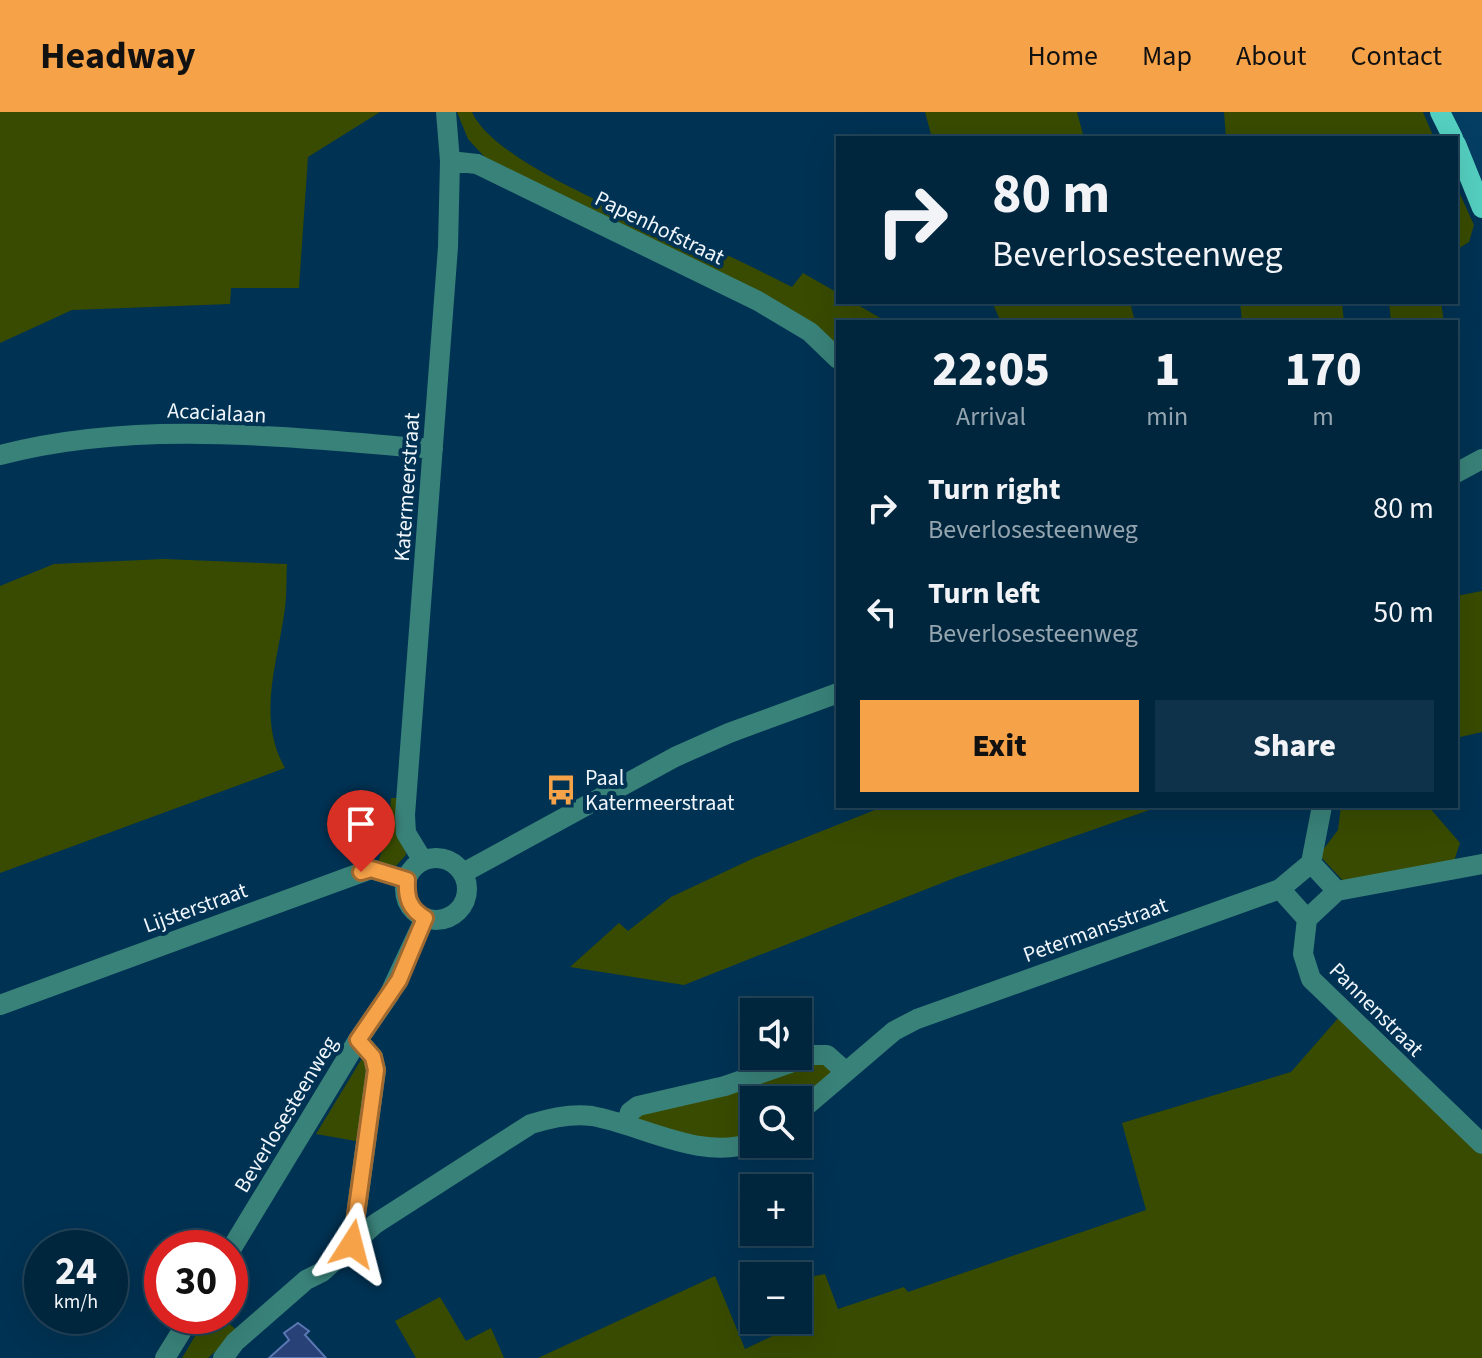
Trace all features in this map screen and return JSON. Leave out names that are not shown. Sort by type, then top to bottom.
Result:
[{"type":"main road","points":[[1440,112],[1452,136]]},
{"type":"main road","points":[[1458,149],[1482,208]]},
{"type":"street","name":"Katermeerstraat","points":[[423,861],[406,833],[405,815],[448,247],[450,161],[446,112]]},
{"type":"street","name":"Papenhofstraat","points":[[450,161],[477,164],[758,301],[810,332],[836,357]]},
{"type":"street","name":"Acacialaan","points":[[0,455],[87,438],[169,432],[433,449]]},
{"type":"street","points":[[1458,474],[1482,459]]},
{"type":"street","points":[[1458,475],[1482,472]]},
{"type":"street","points":[[463,873],[675,757],[729,733],[836,694]]},
{"type":"street","points":[[1322,808],[1311,863],[1337,891]]},
{"type":"street","points":[[431,858],[449,861],[463,873],[466,898],[457,912],[444,919],[425,918],[411,908],[407,898],[407,880],[423,861],[431,858]]},
{"type":"street","name":"Petermansstraat","points":[[812,1101],[894,1031],[917,1019],[1280,889],[1311,863]]},
{"type":"street","points":[[1280,889],[1307,919],[1337,891],[1482,864]]},
{"type":"street","name":"Lijsterstraat","points":[[0,1005],[371,869],[407,880]]},
{"type":"street","name":"Beverlosesteenweg","points":[[243,1230],[358,1040],[399,980],[425,918]]},
{"type":"street","name":"Pannenstraat","points":[[1307,919],[1303,954],[1311,979],[1482,1144]]},
{"type":"street","points":[[352,1244],[376,1070],[373,1057],[358,1040]]},
{"type":"street","points":[[626,1125],[630,1112],[638,1106],[725,1086],[813,1055],[827,1055],[846,1072]]},
{"type":"street","points":[[223,1358],[235,1342],[306,1280],[322,1272],[375,1224],[531,1124],[569,1116],[591,1116],[704,1146],[740,1146]]},
{"type":"street","points":[[165,1358],[180,1334]]},
{"type":"shaded area","points":[[1450,112],[1482,112],[1482,179]]},
{"type":"green space","points":[[0,112],[380,112],[308,157],[299,288],[231,288],[230,304],[72,310],[0,343]]},
{"type":"green space","points":[[457,112],[472,112],[488,133],[514,155],[588,196],[731,257],[792,287],[803,273],[836,292],[836,304],[856,304],[884,320],[836,320],[836,346],[492,165],[468,139]]},
{"type":"green space","points":[[925,112],[1077,112],[1083,136],[931,136]]},
{"type":"green space","points":[[1224,112],[1423,112],[1433,136],[1226,136]]},
{"type":"green space","points":[[1458,189],[1474,225],[1469,242],[1458,249]]},
{"type":"green space","points":[[993,304],[1130,304],[1134,320],[1000,320]]},
{"type":"green space","points":[[1240,304],[1342,304],[1344,320],[1242,320]]},
{"type":"green space","points":[[1389,304],[1441,304],[1444,320],[1391,320]]},
{"type":"green space","points":[[164,559],[287,564],[286,603],[270,709],[276,749],[285,768],[0,873],[0,586],[54,564]]},
{"type":"green space","points":[[1482,591],[1482,732],[1458,738],[1458,596]]},
{"type":"green space","points":[[391,798],[399,798],[406,855],[396,866],[378,862],[388,833]]},
{"type":"green space","points":[[880,808],[1155,808],[957,877],[684,985],[570,967],[619,923],[628,931],[671,897],[754,858]]},
{"type":"green space","points":[[1341,808],[1430,808],[1460,843],[1453,864],[1347,885],[1319,855],[1338,830]]},
{"type":"green space","points":[[1340,1016],[1482,1154],[1482,1358],[538,1358],[715,1276],[745,1349],[777,1334],[812,1334],[812,1276],[825,1274],[838,1309],[904,1287],[908,1292],[1146,1210],[1122,1123],[1291,1072]]},
{"type":"green space","points":[[822,1058],[833,1074],[812,1090],[812,1086],[740,1086],[740,1137],[707,1140],[635,1122],[635,1113],[781,1070],[812,1070],[812,1061]]},
{"type":"green space","points":[[368,1059],[361,1142],[316,1134],[361,1060]]},
{"type":"green space","points":[[440,1297],[466,1341],[491,1328],[504,1358],[416,1358],[395,1321]]},
{"type":"green space","points":[[196,1334],[235,1334],[208,1358],[182,1358]]},
{"type":"building","points":[[298,1323],[309,1331],[305,1335],[326,1358],[269,1358],[289,1340],[284,1333]]},
{"type":"place","name":"Paal Katermeerstraat","points":[[561,790]]},
{"type":"route","points":[[352,1244],[376,1070],[373,1057],[358,1040],[399,980],[425,918],[411,908],[407,898],[407,880],[371,869],[361,872]]}]
